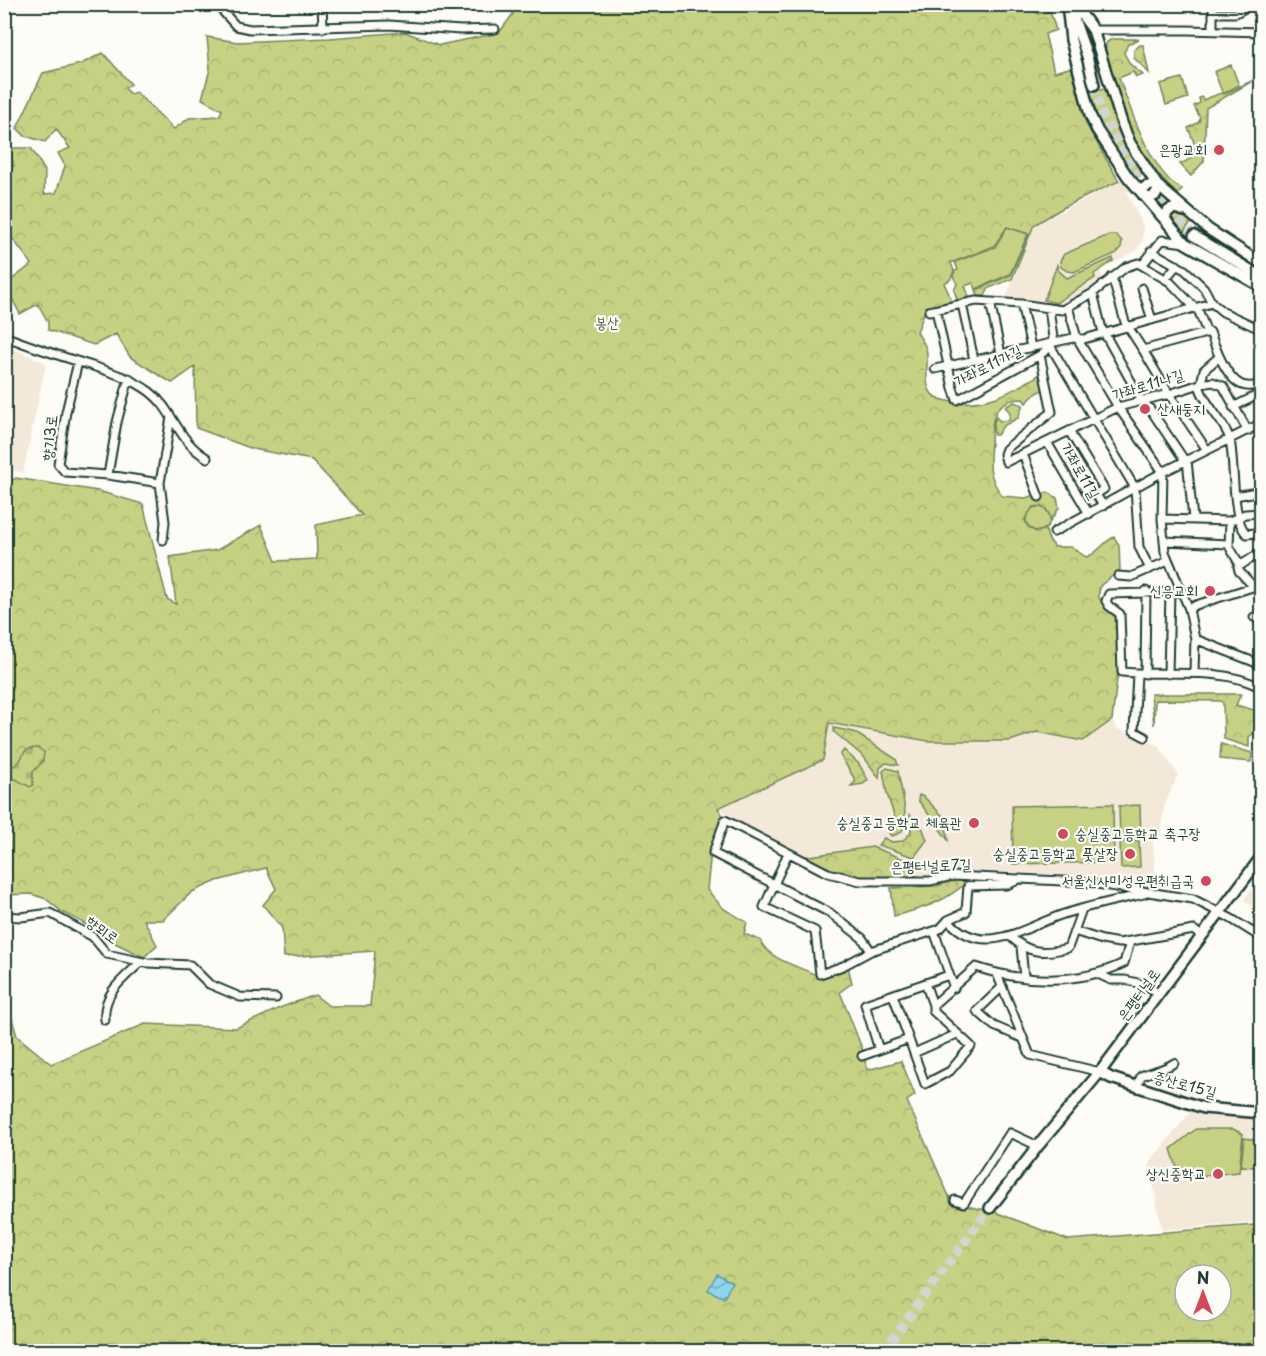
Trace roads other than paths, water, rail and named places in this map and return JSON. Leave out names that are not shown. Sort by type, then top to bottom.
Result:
[{"type":"main road","points":[[1070,4],[1093,30],[1130,143],[1157,186],[1208,229],[1262,264]]},
{"type":"main road","points":[[1070,4],[1094,85]]},
{"type":"main road","points":[[1070,4],[1071,40],[1090,115],[1097,130],[1130,179],[1185,243],[1262,286]]},
{"type":"main road","points":[[1130,179],[1138,181],[1143,178],[1146,169],[1144,164]]},
{"type":"main road","points":[[1144,196],[1154,197],[1158,193],[1157,186]]},
{"type":"main road","points":[[1173,231],[1166,218],[1168,211],[1175,208],[1192,215]]},
{"type":"main road","points":[[1194,236],[1262,277]]},
{"type":"main road","name":"은평터널로","points":[[990,1208],[1100,1072],[1262,856]]},
{"type":"main road","name":"증산로15길","points":[[1100,1072],[1111,1078],[1204,1108],[1262,1113]]},
{"type":"street","points":[[216,4],[236,26],[243,28],[389,25],[461,30],[495,29]]},
{"type":"street","points":[[322,4],[323,28]]},
{"type":"street","points":[[1213,30],[1213,9],[1236,13],[1252,4]]},
{"type":"street","points":[[1093,30],[1262,32]]},
{"type":"street","points":[[962,304],[976,301],[1062,310],[1093,293],[1126,267],[1141,263],[1162,240],[1185,243]]},
{"type":"street","points":[[1151,251],[1185,270],[1204,288],[1212,303],[1223,312],[1262,330]]},
{"type":"street","points":[[1141,263],[1166,278],[1195,307],[1209,332],[1219,357],[1238,383],[1245,387],[1262,384]]},
{"type":"street","points":[[1166,278],[1177,265]]},
{"type":"street","points":[[1112,278],[1125,322],[1207,450]]},
{"type":"street","points":[[1142,288],[1152,320]]},
{"type":"street","points":[[1093,293],[1102,329],[1142,401],[1183,458],[1187,460],[1193,519]]},
{"type":"street","name":"가좌로11가길","points":[[990,302],[1001,354]]},
{"type":"street","name":"가좌로11가길","points":[[935,369],[1031,347],[1105,334],[1212,303]]},
{"type":"street","name":"가좌로11가길","points":[[974,360],[962,304],[932,311],[957,400],[1040,355],[1052,412],[1006,449],[1004,454],[1006,462]]},
{"type":"street","points":[[1021,304],[1031,347]]},
{"type":"street","points":[[1068,307],[1077,338],[1118,407],[1162,472],[1164,541],[1168,561],[1189,609],[1195,639],[1194,672]]},
{"type":"street","points":[[1049,308],[1052,345],[1093,420],[1135,488],[1139,547],[1150,569]]},
{"type":"street","points":[[1143,350],[1209,332]]},
{"type":"street","points":[[4,336],[129,378],[153,394],[187,442],[196,452],[207,458]]},
{"type":"street","points":[[1040,355],[1052,345]]},
{"type":"street","name":"가좌로11나길","points":[[1006,462],[1118,407],[1200,384],[1204,370],[1219,357]]},
{"type":"street","name":"향기3로","points":[[78,362],[66,412],[58,464],[65,472],[108,475],[160,483]]},
{"type":"street","points":[[108,475],[117,422],[129,378]]},
{"type":"street","points":[[1248,431],[1223,386],[1213,382],[1200,384],[1201,392],[1230,440],[1238,516],[1244,531],[1247,534],[1262,532]]},
{"type":"street","points":[[1233,407],[1262,393]]},
{"type":"street","points":[[163,540],[165,522],[160,483],[171,417]]},
{"type":"street","name":"가좌로11길","points":[[1054,532],[1162,472],[1262,423]]},
{"type":"street","name":"가좌로11길","points":[[1069,431],[1104,489],[1096,494],[1103,506]]},
{"type":"street","name":"가좌로11길","points":[[1047,442],[1089,514]]},
{"type":"street","points":[[1023,454],[1039,497]]},
{"type":"street","points":[[1235,496],[1262,491]]},
{"type":"street","points":[[1162,519],[1230,521],[1238,516],[1262,513]]},
{"type":"street","points":[[1230,521],[1229,544],[1239,571],[1253,586]]},
{"type":"street","points":[[1164,541],[1229,544]]},
{"type":"street","points":[[1239,566],[1255,556],[1262,563]]},
{"type":"street","points":[[1118,576],[1131,577],[1168,561]]},
{"type":"street","points":[[1189,609],[1262,584]]},
{"type":"street","points":[[1183,592],[1146,591],[1109,594],[1106,601],[1120,614],[1122,672],[1215,674],[1255,684],[1262,688]]},
{"type":"street","points":[[1145,674],[1146,591]]},
{"type":"street","points":[[1168,674],[1170,592]]},
{"type":"street","points":[[1195,639],[1262,665]]},
{"type":"street","points":[[1137,674],[1133,730],[1145,737]]},
{"type":"street","name":"은평터널로7길","points":[[773,885],[713,853],[725,820],[828,873],[860,881],[930,881],[953,876],[1084,882],[1193,899],[1262,938]]},
{"type":"street","points":[[788,853],[764,907],[815,931],[820,974],[843,966],[870,951],[940,929],[948,920],[966,912],[968,886],[1007,885],[1017,880]]},
{"type":"street","points":[[773,885],[844,922],[862,938],[870,951]]},
{"type":"street","name":"은평터널로7길","points":[[948,920],[958,932],[977,940],[1010,936],[1065,913],[1149,892]]},
{"type":"street","points":[[1010,936],[1021,946],[1037,951],[1056,951],[1068,948],[1082,909]]},
{"type":"street","name":"향뫼로","points":[[4,916],[50,914],[93,937],[107,954],[141,962],[190,965],[209,984],[240,997],[276,998]]},
{"type":"street","points":[[1074,931],[1119,943],[1194,930],[1200,936]]},
{"type":"street","points":[[934,931],[954,988]]},
{"type":"street","points":[[933,1005],[976,967],[997,974],[1055,980],[1098,974],[1124,963],[1130,942]]},
{"type":"street","points":[[1021,946],[1024,977]]},
{"type":"street","points":[[105,1020],[104,1010],[111,990],[141,962]]},
{"type":"street","points":[[997,974],[1030,1054],[1100,1072]]},
{"type":"street","points":[[1098,974],[1111,980],[1142,984],[1159,993]]},
{"type":"street","points":[[879,1050],[865,1004],[949,975]]},
{"type":"street","points":[[893,995],[925,1084],[951,1071],[971,1046],[933,1011],[925,983]]},
{"type":"street","points":[[1002,987],[978,1011],[994,1026],[1022,1038]]},
{"type":"street","points":[[914,1053],[957,1034]]},
{"type":"street","points":[[862,1056],[909,1038]]},
{"type":"street","name":"증산로15길","points":[[1137,1087],[1141,1076],[1174,1063]]},
{"type":"street","points":[[955,1200],[964,1203],[1010,1133],[1038,1146]]},
{"type":"water","points":[[717,1274],[732,1282],[724,1298],[708,1290]]},
{"type":"tunnel","points":[[1094,85],[1103,116],[1136,175],[1194,236]]},
{"type":"tunnel","points":[[883,1352],[990,1208]]},
{"type":"place","name":"은광교회","points":[[1219,150]]},
{"type":"place","name":"산새둥지","points":[[1145,409]]},
{"type":"place","name":"신응교회","points":[[1210,591]]},
{"type":"place","name":"숭실중고등학교 체육관","points":[[974,823]]},
{"type":"place","name":"숭실중고등학교 축구장","points":[[1063,834]]},
{"type":"place","name":"숭실중고등학교 풋살장","points":[[1130,854]]},
{"type":"place","name":"서울신사미성우편취급국","points":[[1206,881]]},
{"type":"place","name":"상신중학교","points":[[1218,1174]]},
{"type":"park label","name":"봉산","points":[[607,323]]}]
